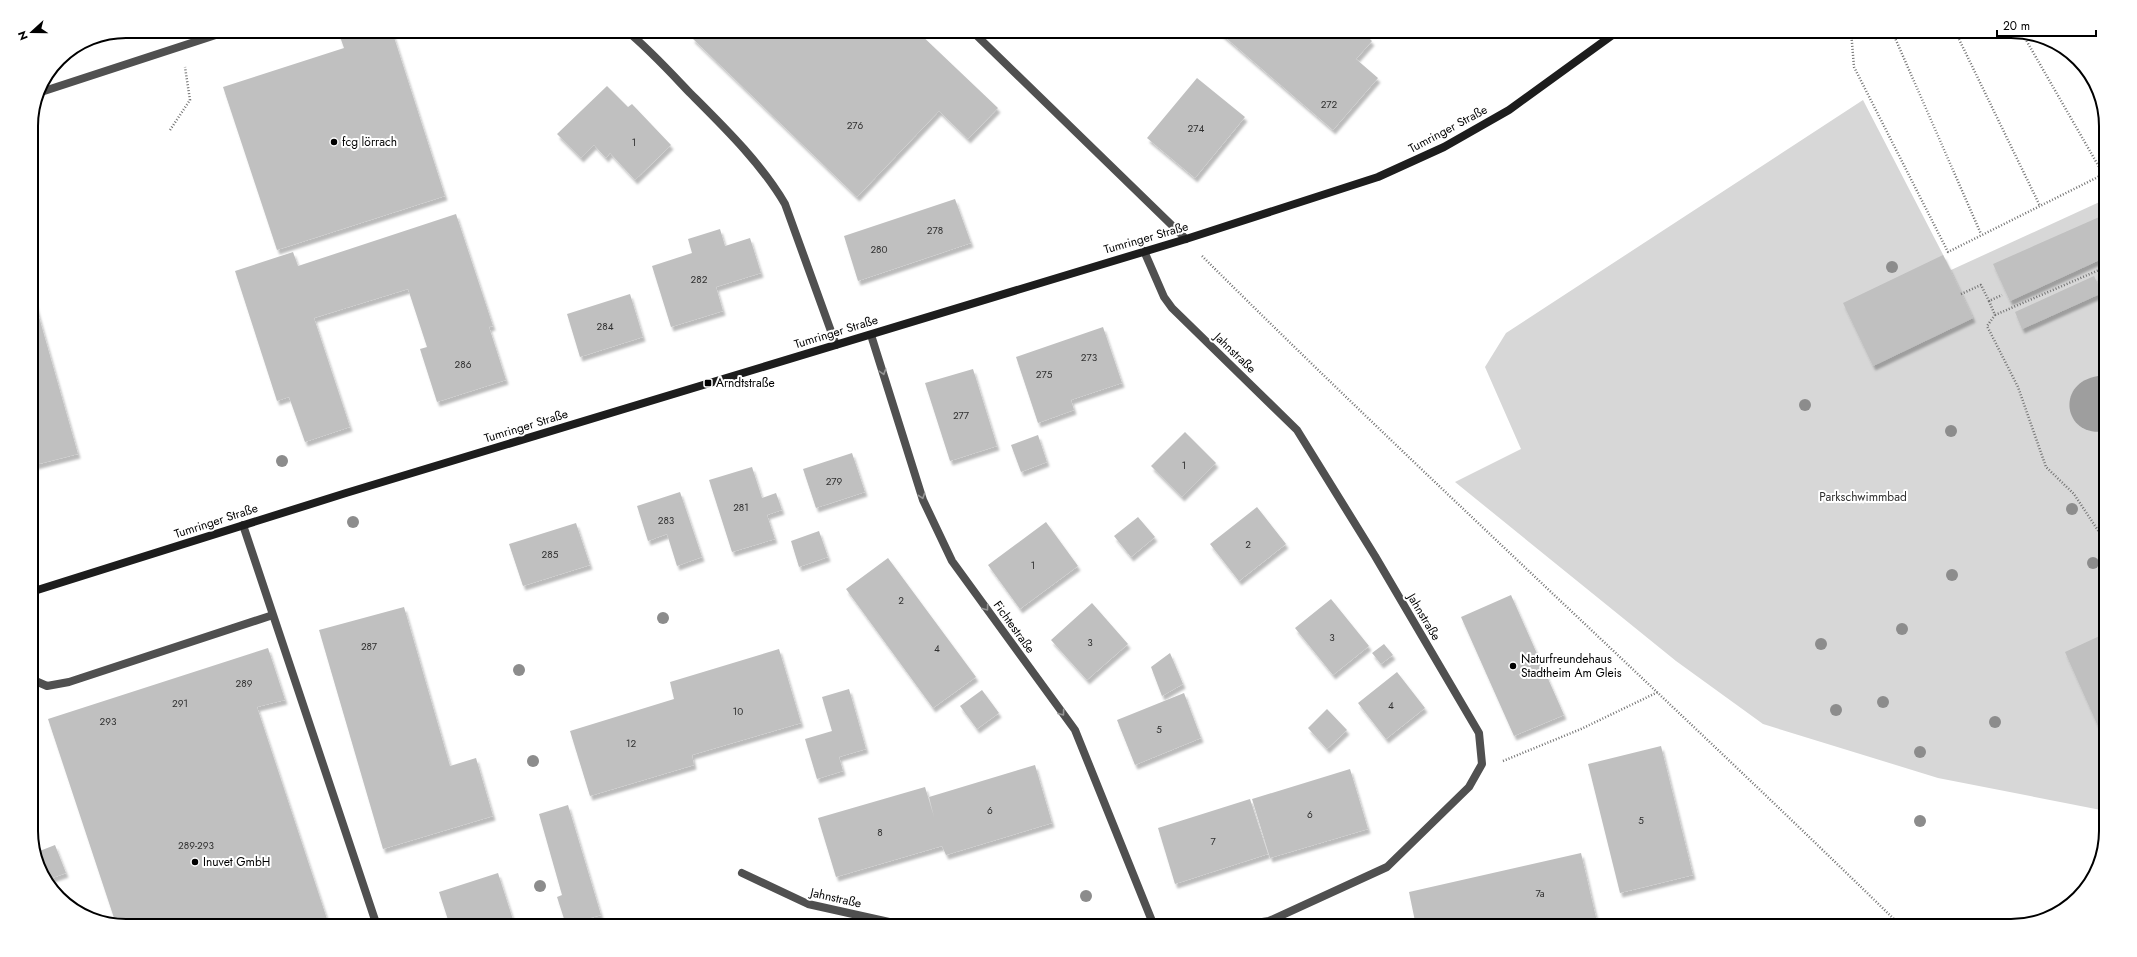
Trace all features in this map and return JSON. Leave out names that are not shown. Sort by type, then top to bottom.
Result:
[{"type":"main road","name":"Tumringer Straße","points":[[38,590],[243,525],[1186,239],[1378,177],[1444,148],[1508,110],[1608,38]]},
{"type":"street","points":[[46,90],[207,38]]},
{"type":"street","points":[[634,38],[704,107],[761,170],[778,192],[785,204],[836,345]]},
{"type":"street","points":[[979,38],[1186,239]]},
{"type":"street","name":"Jahnstraße","points":[[1144,251],[1164,297],[1172,308],[1297,430],[1375,556],[1479,733],[1482,764]]},
{"type":"street","name":"Fichtestraße","points":[[871,334],[926,506],[952,561],[1075,730],[1151,919]]},
{"type":"street","points":[[243,525],[375,919]]},
{"type":"street","points":[[38,682],[47,686],[69,682],[273,615]]},
{"type":"street","points":[[1273,919],[1387,867],[1469,787],[1482,764]]},
{"type":"street","name":"Jahnstraße","points":[[742,873],[808,904],[876,919]]},
{"type":"path","points":[[1852,38],[1854,67],[1948,252],[1981,234],[2099,176]]},
{"type":"path","points":[[1895,38],[1981,234]]},
{"type":"path","points":[[1958,38],[2040,206]]},
{"type":"path","points":[[2026,40],[2099,165]]},
{"type":"path","points":[[170,130],[190,100],[182,46]]},
{"type":"path","points":[[1186,239],[1422,470],[1658,692],[1893,919]]},
{"type":"path","points":[[2099,270],[1995,315],[1987,326],[2018,387],[2046,467],[2074,494],[2099,532]]},
{"type":"path","points":[[1962,294],[1981,285],[1995,315]]},
{"type":"path","points":[[1989,301],[2002,295]]},
{"type":"path","points":[[1482,764],[1505,760],[1568,735],[1658,692]]},
{"type":"green space","name":"Parkschwimmbad","points":[[1863,100],[1951,270],[2099,202],[2099,810],[1938,778],[1763,724],[1676,661],[1455,482],[1521,449],[1485,367],[1506,333]]},
{"type":"shaded area","points":[[2099,376],[2099,431],[2092,431],[2081,427],[2073,419],[2070,409],[2070,399],[2075,389],[2084,381]]},
{"type":"building","name":"fcg lörrach","points":[[340,38],[394,38],[445,196],[277,250],[223,87],[344,48]]},
{"type":"building","points":[[692,38],[924,38],[998,108],[968,139],[939,111],[857,197]]},
{"type":"building","points":[[1226,38],[1369,38],[1372,41],[1356,59],[1378,78],[1333,130]]},
{"type":"building","points":[[1197,78],[1245,117],[1195,178],[1147,138]]},
{"type":"building","points":[[607,86],[628,107],[632,104],[671,145],[635,180],[610,153],[606,158],[594,145],[581,158],[557,134]]},
{"type":"building","points":[[955,199],[971,243],[858,281],[844,236]]},
{"type":"building","points":[[456,214],[493,326],[489,327],[506,380],[437,402],[420,349],[427,347],[408,289],[314,318],[350,427],[305,442],[289,397],[277,401],[235,271],[293,252],[298,266]]},
{"type":"building","points":[[2099,217],[2099,260],[2010,301],[1993,264]]},
{"type":"building","points":[[720,229],[725,246],[750,238],[761,273],[716,287],[723,311],[671,327],[652,266],[692,253],[688,239]]},
{"type":"building","points":[[1943,255],[1973,318],[1873,366],[1843,303]]},
{"type":"building","points":[[2094,276],[2099,287],[2099,294],[2022,329],[2015,312]]},
{"type":"building","points":[[630,294],[643,337],[580,357],[567,314]]},
{"type":"building","points":[[38,314],[78,454],[38,464]]},
{"type":"building","points":[[1103,327],[1122,383],[1071,400],[1074,410],[1038,423],[1016,357]]},
{"type":"building","points":[[973,369],[997,446],[950,461],[925,383]]},
{"type":"building","points":[[1185,432],[1216,463],[1182,497],[1151,466]]},
{"type":"building","points":[[1038,435],[1047,462],[1021,472],[1011,445]]},
{"type":"building","points":[[852,453],[865,492],[816,508],[803,469]]},
{"type":"building","points":[[752,467],[762,498],[776,493],[782,510],[767,515],[775,539],[732,552],[709,480]]},
{"type":"building","points":[[680,492],[702,557],[677,566],[667,534],[648,541],[637,506]]},
{"type":"building","points":[[1257,507],[1286,544],[1239,581],[1210,544]]},
{"type":"building","points":[[1138,517],[1155,537],[1131,557],[1114,536]]},
{"type":"building","points":[[1046,522],[1078,566],[1020,609],[988,565]]},
{"type":"building","points":[[576,523],[590,565],[523,586],[509,544]]},
{"type":"building","points":[[819,531],[828,557],[799,567],[791,541]]},
{"type":"building","points":[[888,558],[976,677],[933,708],[846,589]]},
{"type":"building","name":"Naturfreundehaus Stadtheim Am Gleis","points":[[1511,595],[1564,715],[1514,736],[1461,617]]},
{"type":"building","points":[[1331,599],[1369,646],[1333,675],[1295,628]]},
{"type":"building","points":[[1092,603],[1128,644],[1087,680],[1051,640]]},
{"type":"building","points":[[404,607],[450,766],[476,758],[493,816],[383,849],[319,630]]},
{"type":"building","points":[[2099,636],[2099,728],[2065,652]]},
{"type":"building","points":[[1384,644],[1393,655],[1381,664],[1372,653]]},
{"type":"building","points":[[268,648],[285,700],[257,707],[327,919],[114,918],[48,719]]},
{"type":"building","points":[[779,649],[801,723],[692,755],[694,765],[590,796],[570,731],[674,699],[670,682]]},
{"type":"building","points":[[1170,653],[1183,684],[1162,696],[1151,667]]},
{"type":"building","points":[[1397,672],[1425,708],[1386,739],[1358,703]]},
{"type":"building","points":[[849,689],[866,749],[839,757],[843,771],[817,779],[805,739],[832,731],[822,697]]},
{"type":"building","points":[[982,690],[999,713],[977,729],[960,706]]},
{"type":"building","points":[[1184,693],[1201,738],[1135,765],[1117,720]]},
{"type":"building","points":[[1327,709],[1347,730],[1327,749],[1308,728]]},
{"type":"building","points":[[1661,746],[1693,875],[1620,893],[1588,764]]},
{"type":"building","points":[[1035,765],[1052,823],[946,855],[942,846],[836,877],[818,818],[925,787],[934,817],[929,797]]},
{"type":"building","points":[[1350,769],[1368,829],[1270,858],[1252,799]]},
{"type":"building","points":[[1250,799],[1268,854],[1175,884],[1158,828]]},
{"type":"building","points":[[568,805],[601,915],[587,919],[564,919],[557,897],[562,895],[539,814]]},
{"type":"building","points":[[55,845],[66,873],[52,878],[47,870],[41,851]]},
{"type":"building","points":[[1581,853],[1596,919],[1415,919],[1409,892]]},
{"type":"building","points":[[498,873],[513,919],[448,919],[439,892]]},
{"type":"place","name":"fcg lörrach","points":[[334,142]]},
{"type":"place","name":"Arndtstraße","points":[[708,383]]},
{"type":"place","name":"Naturfreundehaus Stadtheim Am Gleis","points":[[1513,666]]},
{"type":"place","name":"Inuvet GmbH","points":[[195,862]]}]
